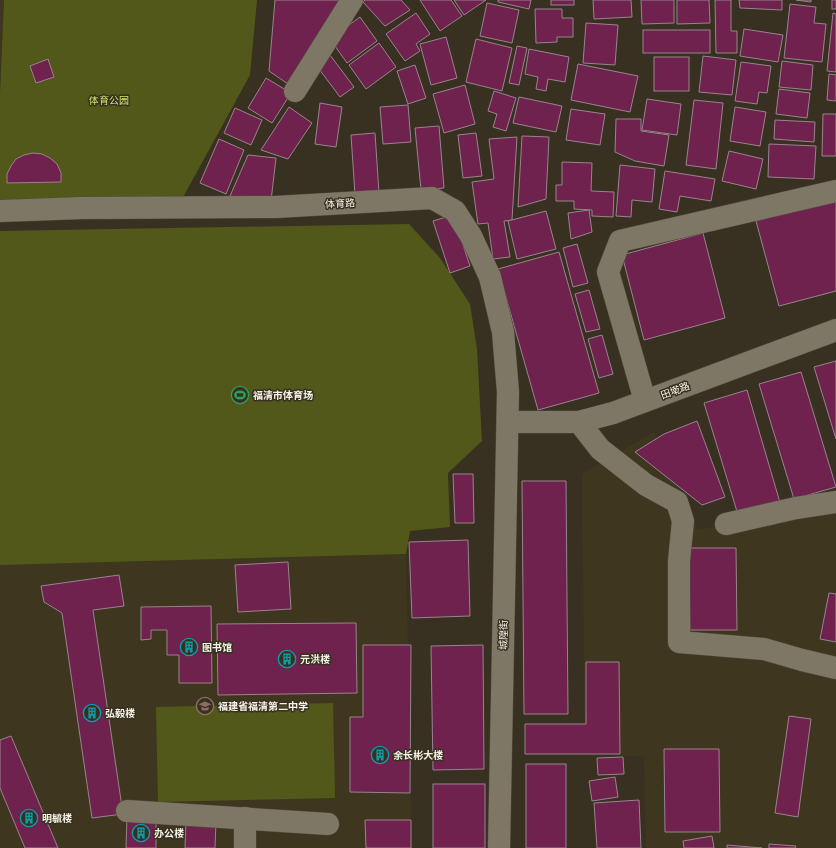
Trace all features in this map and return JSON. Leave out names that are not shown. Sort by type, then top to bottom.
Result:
[{"type":"street","points":[[295,91],[352,0]]},
{"type":"street","points":[[645,401],[608,272],[620,241],[836,191]]},
{"type":"street","name":"体育路","points":[[0,211],[82,208],[276,207],[432,198],[455,211],[472,236],[490,277],[503,332],[508,392],[508,422]]},
{"type":"street","name":"田墘路","points":[[508,422],[579,422],[613,413],[836,330]]},
{"type":"street","name":"城隍街","points":[[499,848],[508,422]]},
{"type":"street","points":[[579,422],[600,450],[646,485],[677,502],[683,521],[679,561],[679,642],[764,649],[836,668]]},
{"type":"street","points":[[726,524],[796,508],[836,502]]},
{"type":"street","points":[[127,811],[328,824]]},
{"type":"street","points":[[245,818],[245,848]]},
{"type":"shaded area","points":[[0,0],[4,0],[0,94]]},
{"type":"shaded area","points":[[654,432],[697,529],[836,510],[836,848],[646,848],[644,757],[585,752],[582,474]]},
{"type":"shaded area","name":"福建省福清第二中学","points":[[406,554],[412,848],[0,848],[0,565]]},
{"type":"green space","name":"体育公园","points":[[4,0],[257,0],[250,75],[181,201],[0,200],[0,94]]},
{"type":"green space","name":"福清市体育场","points":[[409,224],[440,258],[470,304],[477,349],[482,441],[448,473],[450,527],[410,531],[406,554],[0,565],[0,231]]},
{"type":"green space","points":[[333,703],[335,798],[158,802],[156,707]]},
{"type":"building","points":[[275,0],[346,0],[291,86],[269,71]]},
{"type":"building","points":[[365,0],[401,0],[410,10],[385,26],[363,2]]},
{"type":"building","points":[[420,0],[451,0],[462,16],[440,31]]},
{"type":"building","points":[[454,0],[486,0],[464,15]]},
{"type":"building","points":[[498,0],[531,0],[529,9],[498,2]]},
{"type":"building","points":[[551,0],[574,0],[574,5],[551,5]]},
{"type":"building","points":[[593,0],[631,0],[632,17],[594,19]]},
{"type":"building","points":[[641,0],[674,0],[674,23],[642,24]]},
{"type":"building","points":[[677,0],[709,0],[710,23],[677,24]]},
{"type":"building","points":[[715,0],[731,0],[731,31],[737,31],[737,53],[716,53]]},
{"type":"building","points":[[739,0],[782,0],[782,10],[740,8]]},
{"type":"building","points":[[796,0],[811,0],[811,2]]},
{"type":"building","points":[[832,0],[836,0],[836,9],[832,9]]},
{"type":"building","points":[[487,3],[519,10],[512,43],[480,36]]},
{"type":"building","points":[[790,4],[816,7],[814,23],[826,24],[822,62],[784,58]]},
{"type":"building","points":[[535,9],[562,9],[562,18],[573,18],[573,37],[557,37],[557,42],[536,43]]},
{"type":"building","points":[[416,13],[430,34],[416,44],[420,51],[405,61],[386,34]]},
{"type":"building","points":[[833,13],[836,14],[836,72],[827,71]]},
{"type":"building","points":[[360,17],[377,41],[347,63],[330,39]]},
{"type":"building","points":[[586,23],[618,25],[615,65],[583,63]]},
{"type":"building","points":[[744,29],[783,35],[778,62],[740,56]]},
{"type":"building","points":[[643,30],[710,30],[710,53],[643,53]]},
{"type":"building","points":[[446,37],[457,78],[431,85],[420,44]]},
{"type":"building","points":[[476,39],[512,48],[502,91],[466,82]]},
{"type":"building","points":[[379,43],[396,67],[366,89],[349,65]]},
{"type":"building","points":[[517,46],[527,48],[519,85],[509,83]]},
{"type":"building","points":[[529,49],[569,57],[565,82],[548,79],[546,91],[536,89],[538,77],[525,74]]},
{"type":"building","points":[[330,55],[354,87],[340,97],[316,65]]},
{"type":"building","points":[[703,56],[736,60],[732,95],[699,92]]},
{"type":"building","points":[[654,57],[689,57],[689,91],[654,91]]},
{"type":"building","points":[[48,59],[54,77],[36,83],[30,66]]},
{"type":"building","points":[[782,61],[813,65],[811,90],[779,87]]},
{"type":"building","points":[[741,62],[771,66],[767,93],[759,92],[757,104],[735,101]]},
{"type":"building","points":[[578,64],[638,76],[630,112],[571,100]]},
{"type":"building","points":[[415,65],[426,98],[408,104],[397,71]]},
{"type":"building","points":[[829,74],[836,75],[836,101],[827,100]]},
{"type":"building","points":[[266,78],[291,93],[272,123],[248,108]]},
{"type":"building","points":[[465,85],[475,124],[444,133],[433,94]]},
{"type":"building","points":[[779,89],[810,93],[807,118],[776,114]]},
{"type":"building","points":[[494,91],[516,98],[506,131],[493,127],[497,114],[488,111]]},
{"type":"building","points":[[519,97],[562,106],[556,132],[513,123]]},
{"type":"building","points":[[647,99],[681,104],[677,135],[642,130]]},
{"type":"building","points":[[694,100],[723,103],[716,169],[686,165]]},
{"type":"building","points":[[320,103],[342,107],[336,147],[315,144]]},
{"type":"building","points":[[408,105],[411,142],[383,144],[380,107]]},
{"type":"building","points":[[289,107],[312,123],[288,159],[261,150]]},
{"type":"building","points":[[735,107],[766,112],[760,146],[730,141]]},
{"type":"building","points":[[235,108],[262,120],[251,145],[224,133]]},
{"type":"building","points":[[571,109],[605,114],[600,145],[566,140]]},
{"type":"building","points":[[823,114],[836,114],[836,156],[822,156]]},
{"type":"building","points":[[616,119],[641,119],[641,131],[669,135],[664,166],[635,161],[615,152]]},
{"type":"building","points":[[775,120],[815,122],[814,142],[774,139]]},
{"type":"building","points":[[439,126],[444,188],[421,190],[415,128]]},
{"type":"building","points":[[375,133],[379,193],[355,195],[351,135]]},
{"type":"building","points":[[476,133],[482,176],[463,178],[458,135]]},
{"type":"building","points":[[522,136],[549,137],[546,199],[518,207]]},
{"type":"building","points":[[517,137],[512,220],[504,221],[510,257],[493,259],[488,223],[478,224],[472,182],[494,179],[489,139]]},
{"type":"building","points":[[219,139],[244,150],[226,194],[200,183]]},
{"type":"building","points":[[769,144],[816,146],[814,179],[768,177]]},
{"type":"building","points":[[729,151],[763,159],[756,189],[722,181]]},
{"type":"building","points":[[33,153],[42,154],[57,164],[61,173],[61,182],[7,183],[7,174],[16,159]]},
{"type":"building","points":[[248,155],[276,158],[271,201],[230,196]]},
{"type":"building","points":[[562,162],[592,163],[591,191],[614,192],[613,217],[592,216],[592,210],[574,209],[574,201],[556,201],[556,185],[562,185]]},
{"type":"building","points":[[620,165],[655,169],[652,202],[632,200],[631,217],[616,216]]},
{"type":"building","points":[[665,171],[715,179],[711,201],[680,196],[677,212],[659,209]]},
{"type":"building","points":[[836,200],[836,291],[779,306],[756,221]]},
{"type":"building","points":[[589,210],[592,232],[571,239],[568,213]]},
{"type":"building","points":[[546,211],[556,249],[517,259],[508,221]]},
{"type":"building","points":[[453,215],[470,266],[450,273],[433,221]]},
{"type":"building","points":[[703,233],[725,318],[644,340],[622,255]]},
{"type":"building","points":[[577,244],[588,283],[573,287],[563,248]]},
{"type":"building","points":[[559,252],[599,393],[538,410],[498,269]]},
{"type":"building","points":[[589,290],[600,329],[586,332],[575,294]]},
{"type":"building","points":[[602,335],[613,374],[599,378],[588,339]]},
{"type":"building","points":[[836,361],[836,439],[814,367]]},
{"type":"building","points":[[801,372],[836,487],[794,499],[759,384]]},
{"type":"building","points":[[747,390],[781,506],[739,518],[704,403]]},
{"type":"building","points":[[697,421],[725,497],[702,505],[635,452],[664,434]]},
{"type":"building","points":[[453,474],[473,474],[474,523],[455,523]]},
{"type":"building","points":[[522,481],[566,481],[568,714],[524,714]]},
{"type":"building","points":[[468,540],[470,616],[412,618],[409,542]]},
{"type":"building","points":[[689,548],[736,548],[737,630],[690,630]]},
{"type":"building","points":[[288,562],[291,609],[238,612],[235,565]]},
{"type":"building","name":"弘毅楼","points":[[119,575],[124,606],[93,610],[123,814],[92,818],[62,613],[44,602],[41,586]]},
{"type":"building","points":[[829,593],[836,594],[836,642],[820,639]]},
{"type":"building","name":"图书馆","points":[[211,606],[212,683],[179,683],[179,655],[167,655],[167,630],[151,630],[151,639],[141,640],[141,607]]},
{"type":"building","name":"元洪楼","points":[[356,623],[357,693],[218,695],[217,624]]},
{"type":"building","name":"余长彬大楼","points":[[363,645],[411,645],[410,793],[350,792],[350,717],[363,717]]},
{"type":"building","points":[[483,645],[484,769],[433,770],[431,646]]},
{"type":"building","points":[[586,662],[619,662],[620,754],[525,754],[525,724],[586,724]]},
{"type":"building","points":[[789,716],[811,719],[798,817],[775,813]]},
{"type":"building","name":"明毓楼","points":[[11,736],[58,848],[25,848],[0,788],[0,740]]},
{"type":"building","points":[[664,749],[719,749],[720,832],[665,832]]},
{"type":"building","points":[[623,757],[624,774],[598,775],[597,758]]},
{"type":"building","points":[[526,764],[566,764],[566,848],[526,848]]},
{"type":"building","points":[[615,777],[618,797],[592,801],[589,781]]},
{"type":"building","points":[[433,784],[485,784],[485,848],[433,848]]},
{"type":"building","points":[[639,800],[641,848],[597,848],[594,803]]},
{"type":"building","name":"办公楼","points":[[127,817],[156,818],[156,848],[126,848]]},
{"type":"building","name":"办公楼","points":[[186,820],[216,821],[215,848],[185,848]]},
{"type":"building","points":[[365,820],[411,820],[411,848],[366,848]]},
{"type":"building","points":[[712,836],[714,848],[684,848],[683,841]]},
{"type":"building","points":[[769,844],[796,846],[795,848],[769,848]]},
{"type":"building","points":[[727,845],[762,848],[727,848]]},
{"type":"place","name":"福清市体育场","points":[[240,395]]},
{"type":"place","name":"图书馆","points":[[189,647]]},
{"type":"place","name":"元洪楼","points":[[287,659]]},
{"type":"place","name":"福建省福清第二中学","points":[[205,706]]},
{"type":"place","name":"弘毅楼","points":[[92,713]]},
{"type":"place","name":"余长彬大楼","points":[[380,755]]},
{"type":"place","name":"明毓楼","points":[[29,818]]},
{"type":"place","name":"办公楼","points":[[141,833]]}]
